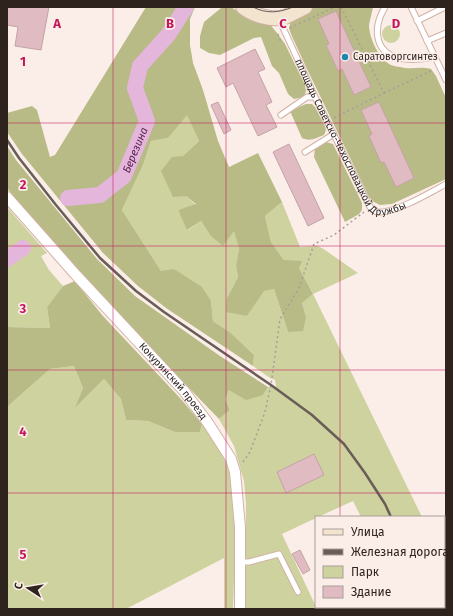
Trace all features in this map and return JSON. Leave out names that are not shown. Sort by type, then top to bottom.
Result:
[{"type":"street","points":[[243,7],[249,12],[261,16],[276,18],[284,17],[305,7]]},
{"type":"street","name":"Кокуринский проезд","points":[[7,197],[76,275],[184,391],[208,423],[231,459],[235,472],[240,527],[240,609]]},
{"type":"lane","points":[[385,7],[379,17],[377,39],[387,53],[403,59],[425,59],[435,57]]},
{"type":"lane","points":[[411,7],[446,80]]},
{"type":"lane","points":[[417,21],[445,7]]},
{"type":"lane","name":"площадь Советско-Чехословацкой Дружбы","points":[[279,18],[315,97],[370,208],[377,212],[385,212],[400,208],[446,184]]},
{"type":"lane","points":[[427,41],[446,33]]},
{"type":"lane","points":[[280,116],[307,97],[315,97]]},
{"type":"lane","points":[[305,152],[334,134]]},
{"type":"lane","points":[[240,562],[249,562],[279,554],[298,592]]},
{"type":"path","points":[[341,7],[384,93]]},
{"type":"path","points":[[327,122],[440,67]]},
{"type":"path","points":[[235,472],[250,452],[266,412],[280,319],[299,288],[314,244],[334,234],[370,208]]},
{"type":"green space","points":[[146,7],[195,7],[190,19],[190,45],[193,63],[203,90],[218,141],[229,167],[258,153],[282,202],[265,216],[271,242],[284,260],[302,261],[299,268],[313,294],[302,303],[306,317],[303,331],[288,332],[274,289],[264,291],[247,316],[226,312],[227,298],[238,277],[236,265],[239,249],[234,231],[223,246],[210,235],[201,221],[187,230],[178,210],[196,204],[186,196],[173,197],[161,171],[172,157],[183,156],[199,141],[187,115],[168,138],[151,141],[143,165],[122,210],[161,271],[174,269],[202,287],[211,301],[213,321],[231,333],[254,355],[253,366],[166,308],[138,286],[103,253],[22,154],[7,132],[7,113],[32,106],[37,110],[50,157],[55,155]]},
{"type":"green space","points":[[231,7],[240,13],[269,23],[285,44],[305,85],[306,91],[304,97],[294,99],[288,94],[279,73],[272,66],[261,37],[254,38],[220,55],[209,53],[200,48],[200,36],[204,22],[221,8]]},
{"type":"green space","points":[[310,7],[373,7],[369,30],[373,42],[382,58],[391,65],[408,68],[431,69],[436,76],[446,98],[446,179],[392,204],[380,205],[369,197],[306,67],[289,28],[291,20]]},
{"type":"green space","points":[[391,25],[397,28],[400,34],[397,40],[391,43],[385,40],[382,34],[385,28]]},
{"type":"green space","points":[[306,104],[312,104],[315,107],[326,130],[324,135],[310,140],[302,138],[290,111]]},
{"type":"green space","points":[[187,114],[199,141],[183,156],[186,196],[196,205],[178,210],[188,230],[201,221],[210,235],[234,230],[239,249],[236,265],[238,277],[227,298],[247,316],[264,290],[274,289],[288,332],[306,317],[302,303],[313,294],[422,516],[360,516],[353,501],[320,516],[315,516],[315,518],[282,534],[315,605],[315,608],[317,609],[245,609],[246,504],[244,481],[234,446],[219,419],[230,410],[225,399],[229,390],[263,395],[268,387],[276,387],[275,380],[253,366],[254,355],[231,333],[213,321],[211,301],[161,271],[122,210],[143,165],[151,141],[168,138]]},
{"type":"green space","points":[[326,142],[333,144],[362,203],[362,210],[359,214],[345,222],[314,157],[315,148]]},
{"type":"green space","points":[[7,146],[16,160],[97,259],[135,296],[220,356],[268,387],[263,395],[246,400],[229,390],[225,399],[230,410],[219,419],[109,304],[27,213],[7,188]]},
{"type":"green space","points":[[282,202],[300,247],[317,246],[322,248],[358,273],[313,294],[299,268],[284,260],[271,242],[265,216]]},
{"type":"green space","points":[[7,207],[47,253],[41,256],[49,270],[63,286],[47,307],[50,328],[7,327]]},
{"type":"green space","points":[[75,281],[102,315],[180,398],[202,424],[200,432],[175,432],[148,421],[126,420],[121,399],[104,379],[75,408],[83,388],[74,366],[50,369],[7,407],[7,327],[50,328],[47,307],[63,286]]},
{"type":"green space","points":[[74,366],[83,388],[76,407],[104,379],[121,399],[126,420],[148,421],[175,432],[200,432],[202,424],[215,442],[228,468],[233,494],[235,558],[233,609],[224,609],[224,558],[126,609],[7,609],[7,407],[50,369]]},
{"type":"building","points":[[7,7],[49,7],[41,50],[15,46],[18,27],[7,25]]},
{"type":"building","name":"Саратоворгсинтез","points":[[336,11],[371,87],[354,95],[342,69],[338,71],[326,45],[329,44],[318,19]]},
{"type":"building","points":[[255,49],[265,69],[258,72],[272,102],[266,105],[277,127],[258,136],[233,83],[226,87],[217,68]]},
{"type":"building","points":[[218,102],[231,130],[224,134],[211,105]]},
{"type":"building","points":[[379,102],[414,178],[396,187],[384,162],[381,163],[369,136],[372,134],[361,110]]},
{"type":"building","points":[[289,144],[324,218],[308,226],[273,152]]},
{"type":"building","points":[[314,454],[324,475],[286,493],[277,472]]},
{"type":"building","points":[[300,550],[310,570],[303,574],[292,554]]},
{"type":"waterway","name":"Березина","points":[[68,198],[100,195],[124,176],[147,121],[135,88],[140,66],[168,35],[186,7]]},
{"type":"waterway","name":"Березина","points":[[7,259],[23,248]]},
{"type":"tram line","points":[[253,7],[268,12],[283,11],[293,7]]},
{"type":"railway","points":[[7,140],[19,158],[56,205],[100,258],[136,291],[164,312],[271,385],[312,415],[344,444],[365,473],[385,504],[391,516]]},
{"type":"railway","points":[[445,570],[446,564]]},
{"type":"place","name":"Саратоворгсинтез","points":[[345,57]]}]
